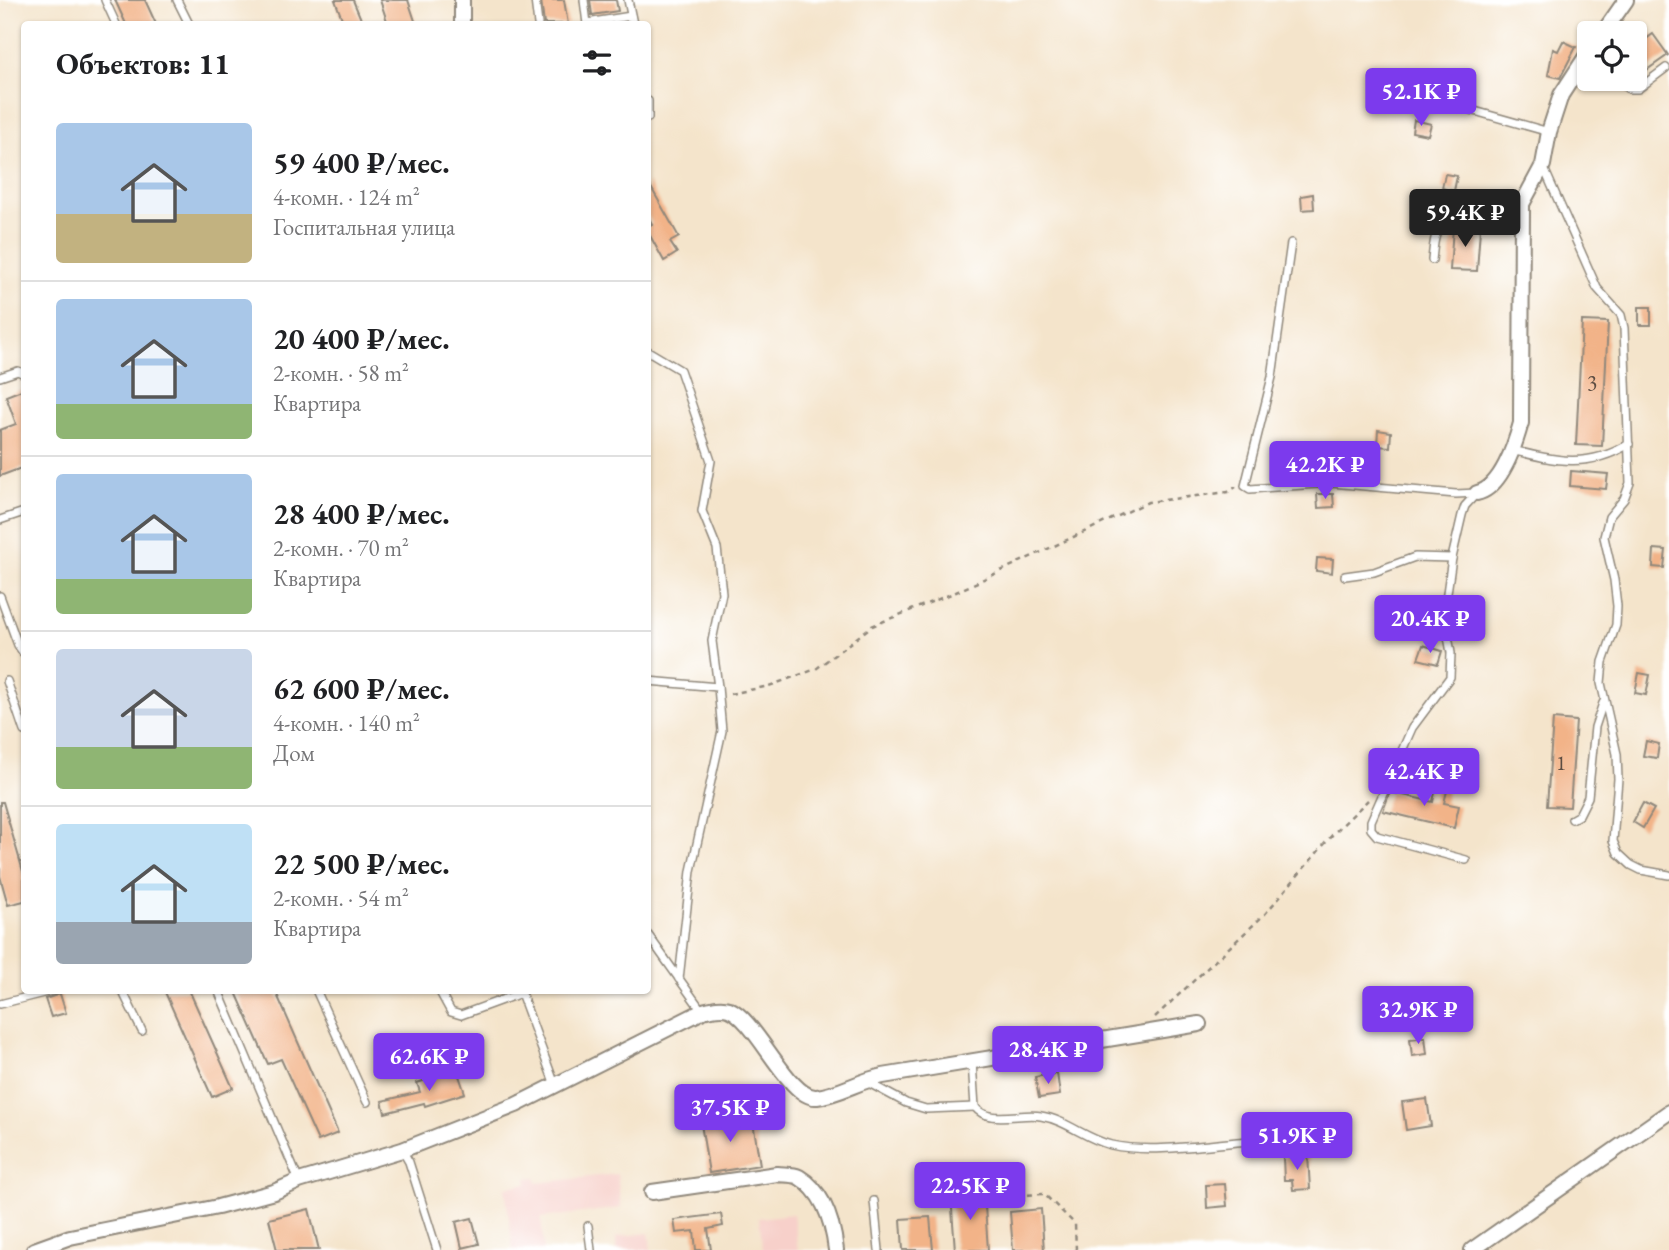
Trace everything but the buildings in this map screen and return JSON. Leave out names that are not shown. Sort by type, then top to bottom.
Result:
[{"type":"street","points":[[462,0],[462,21]]},
{"type":"street","points":[[1611,21],[1626,0]]},
{"type":"street","points":[[1476,493],[1491,486],[1512,450],[1521,423],[1522,204],[1543,165],[1549,132],[1561,95],[1577,70]]},
{"type":"street","points":[[33,1250],[69,1237],[218,1207],[274,1192],[299,1181],[402,1150],[483,1120],[716,1007],[729,1009],[740,1017],[805,1094],[816,1097],[864,1080],[1199,1024]]},
{"type":"street","points":[[1472,1250],[1669,1112]]},
{"type":"street","points":[[652,1192],[777,1174],[798,1176],[820,1199],[829,1216],[836,1250]]},
{"type":"lane","points":[[105,0],[115,21]]},
{"type":"lane","points":[[177,0],[187,21]]},
{"type":"lane","points":[[535,0],[538,21]]},
{"type":"lane","points":[[584,0],[587,21]]},
{"type":"lane","points":[[628,0],[632,21]]},
{"type":"lane","points":[[604,21],[631,16]]},
{"type":"lane","points":[[1647,82],[1666,68]]},
{"type":"lane","points":[[1422,103],[1465,108],[1549,132]]},
{"type":"lane","points":[[1543,165],[1597,288],[1621,316],[1624,328],[1630,483],[1624,499],[1609,517],[1604,529],[1617,606],[1616,625],[1604,662],[1601,683],[1617,754],[1618,779],[1613,841],[1618,853],[1631,865],[1669,876]]},
{"type":"lane","points":[[1421,208],[1495,209],[1522,204]]},
{"type":"lane","points":[[1432,260],[1436,233],[1448,222],[1454,209]]},
{"type":"lane","points":[[1291,243],[1272,377],[1245,486],[1250,489],[1331,483],[1457,494],[1476,493]]},
{"type":"lane","points":[[651,353],[680,370],[711,461],[702,511],[717,548],[722,593],[712,641],[722,731],[691,871],[679,979]]},
{"type":"lane","points":[[0,377],[21,372]]},
{"type":"lane","points":[[1512,450],[1554,460],[1576,461],[1595,460],[1629,444]]},
{"type":"lane","points":[[1466,860],[1377,836],[1371,829],[1371,821],[1412,728],[1450,677],[1451,653],[1444,614],[1452,558],[1465,506],[1476,493]]},
{"type":"lane","points":[[0,520],[21,513]]},
{"type":"lane","points":[[1345,576],[1374,572],[1415,557],[1452,558]]},
{"type":"lane","points":[[0,596],[21,650]]},
{"type":"lane","points":[[7,681],[21,722]]},
{"type":"lane","points":[[651,681],[718,687]]},
{"type":"lane","points":[[1573,819],[1579,815],[1588,797],[1595,727],[1604,702]]},
{"type":"lane","points":[[651,939],[703,1011]]},
{"type":"lane","points":[[0,1004],[39,994]]},
{"type":"lane","points":[[124,994],[142,1031]]},
{"type":"lane","points":[[220,994],[299,1181]]},
{"type":"lane","points":[[318,994],[367,1102]]},
{"type":"lane","points":[[441,994],[451,1012],[461,1015],[514,994]]},
{"type":"lane","points":[[522,994],[556,1086]]},
{"type":"lane","points":[[972,1062],[975,1107],[979,1112],[990,1116],[1039,1115],[1097,1140],[1133,1149],[1250,1141]]},
{"type":"lane","points":[[864,1080],[906,1103],[926,1109],[975,1107]]},
{"type":"lane","points":[[402,1150],[409,1162],[437,1250]]},
{"type":"lane","points":[[874,1201],[879,1250]]},
{"type":"lane","points":[[588,1226],[592,1250]]},
{"type":"path","points":[[718,687],[731,695],[769,687],[816,669],[872,626],[956,592],[1148,502],[1227,492],[1245,481]]},
{"type":"path","points":[[1138,1034],[1265,914],[1333,834],[1370,798]]},
{"type":"path","points":[[998,1196],[1044,1194],[1075,1224],[1076,1250]]},
{"type":"shaded area","points":[[617,1174],[621,1208],[541,1218],[544,1250],[513,1250],[505,1187],[527,1184],[527,1178],[536,1177],[537,1183]]},
{"type":"shaded area","points":[[793,1214],[798,1250],[763,1250],[759,1218]]},
{"type":"shaded area","points":[[649,1233],[651,1250],[617,1250],[616,1237]]}]
